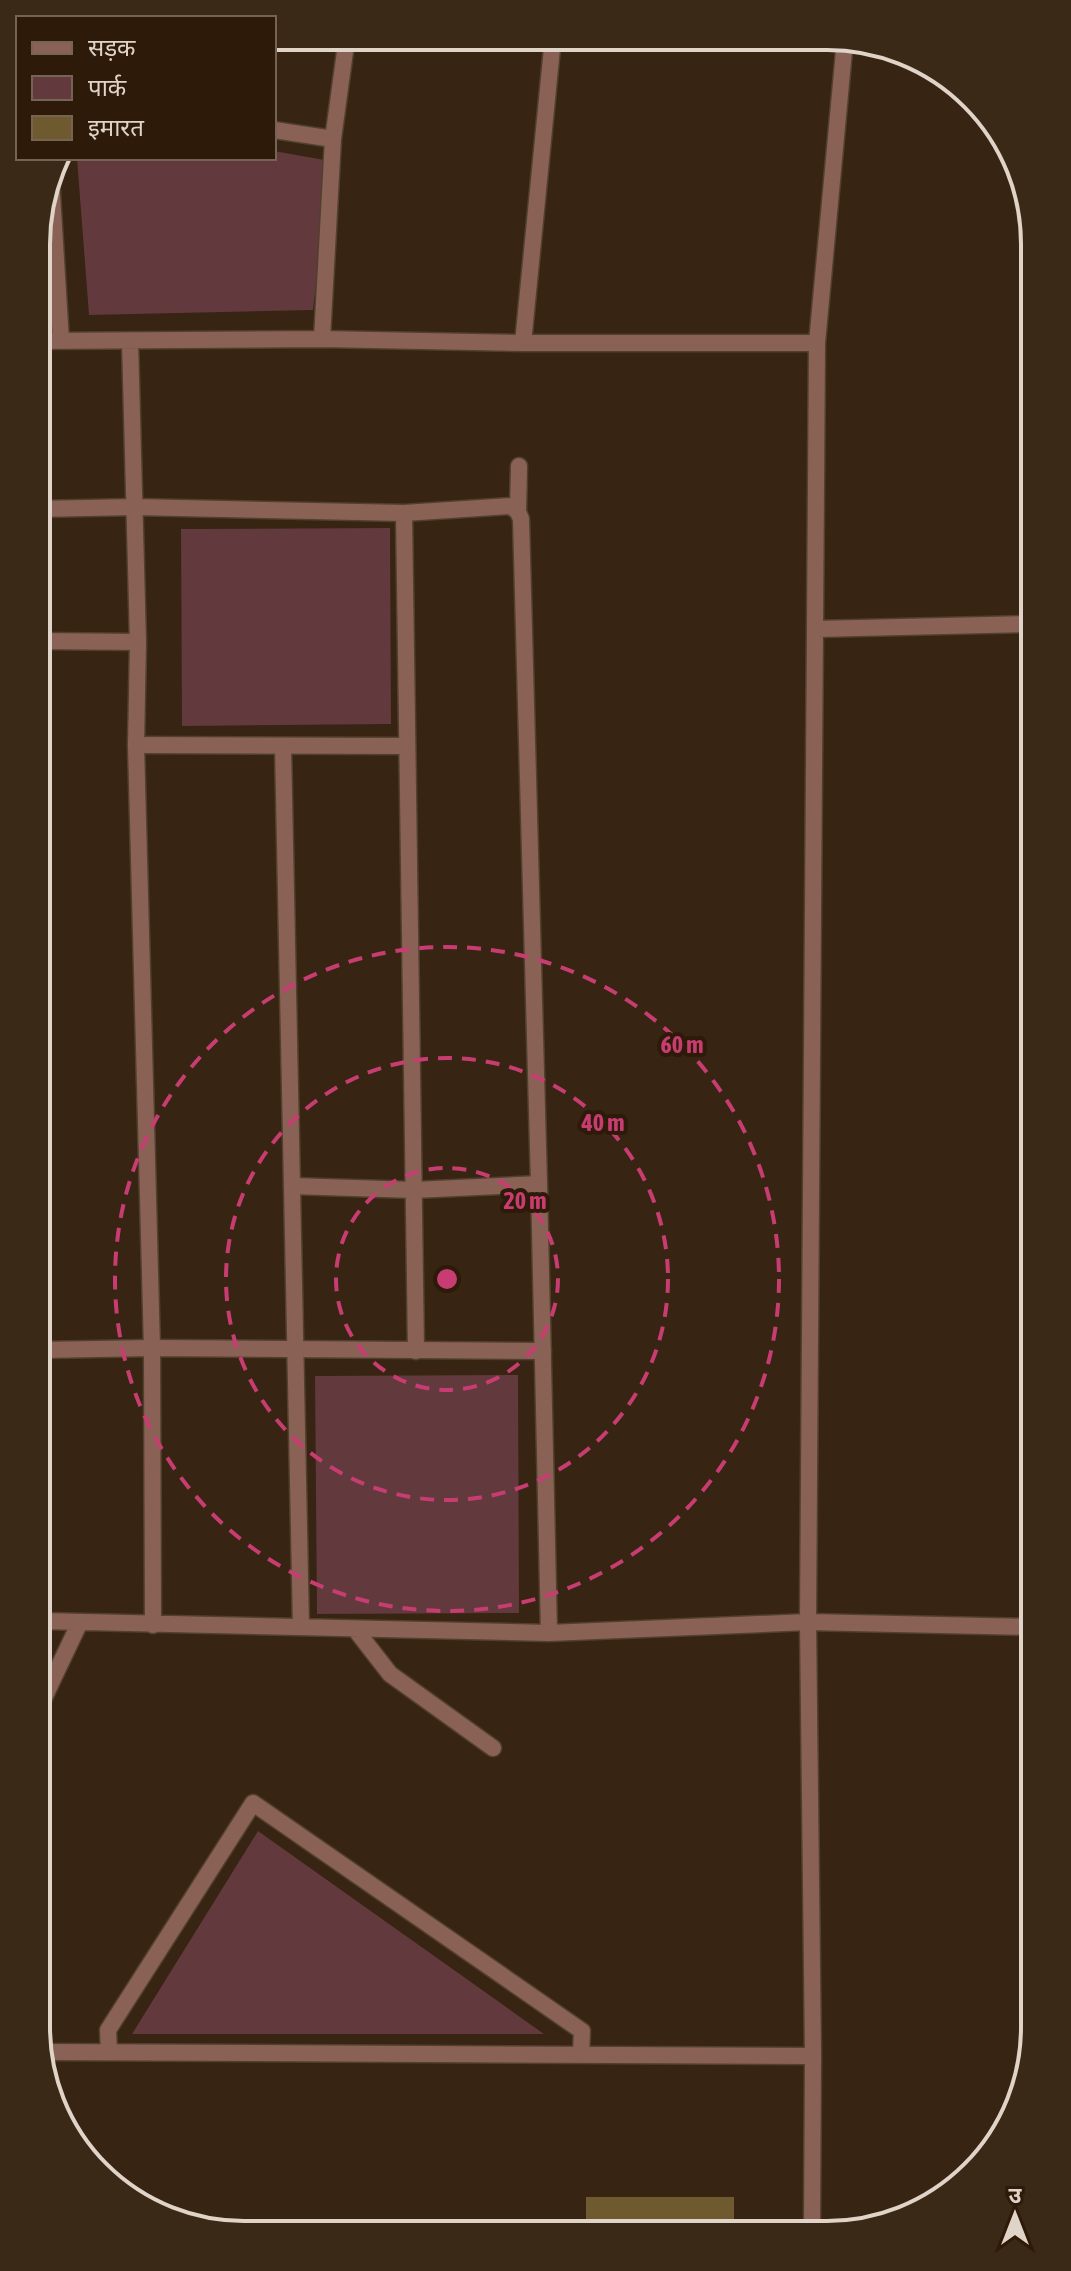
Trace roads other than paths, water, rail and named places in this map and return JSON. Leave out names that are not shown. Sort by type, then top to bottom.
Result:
[{"type":"street","points":[[322,339],[333,139],[345,50]]},
{"type":"street","points":[[523,343],[552,50]]},
{"type":"street","points":[[812,2221],[808,1622],[817,343],[844,51]]},
{"type":"street","points":[[276,130],[333,139]]},
{"type":"street","points":[[53,213],[61,341]]},
{"type":"street","points":[[50,341],[322,339],[817,343]]},
{"type":"street","points":[[130,341],[138,642],[136,745],[152,1348],[153,1625]]},
{"type":"street","points":[[519,466],[549,1633]]},
{"type":"street","points":[[50,509],[135,507],[404,513],[511,506],[518,512]]},
{"type":"street","points":[[404,513],[416,1351]]},
{"type":"street","points":[[816,629],[1021,624]]},
{"type":"street","points":[[50,641],[138,642]]},
{"type":"street","points":[[136,745],[407,746]]},
{"type":"street","points":[[283,746],[301,1627]]},
{"type":"street","points":[[292,1186],[414,1190],[539,1184]]},
{"type":"street","points":[[50,1350],[543,1351]]},
{"type":"street","points":[[50,1621],[549,1633],[808,1622],[1021,1627]]},
{"type":"street","points":[[50,1685],[80,1622]]},
{"type":"street","points":[[355,1629],[390,1674],[493,1748]]},
{"type":"street","points":[[109,2052],[108,2030],[253,1803],[582,2031],[581,2054]]},
{"type":"street","points":[[52,2052],[813,2056]]}]
